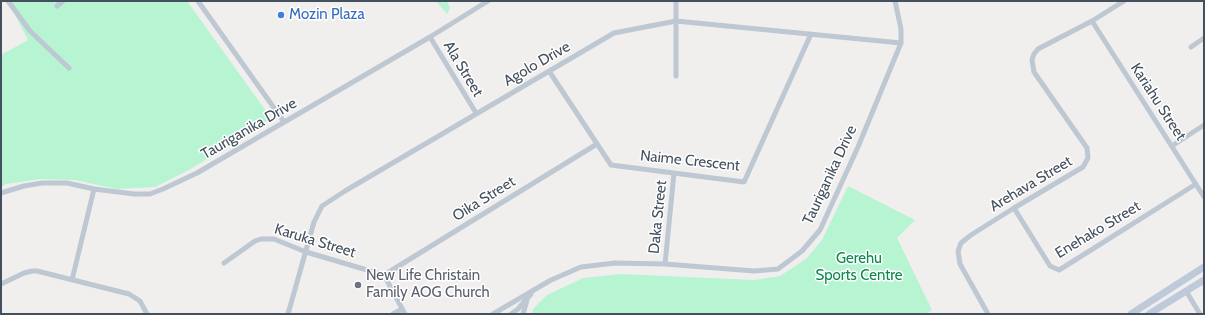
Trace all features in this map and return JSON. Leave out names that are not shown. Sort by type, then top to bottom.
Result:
[{"type":"street","points":[[8,1],[30,31],[69,68]]},
{"type":"street","points":[[57,6],[63,1]]},
{"type":"street","points":[[198,1],[284,122]]},
{"type":"street","name":"Tauriganika Drive","points":[[1,193],[24,186],[42,183],[67,183],[94,189],[134,194],[150,194],[163,189],[197,173],[430,37],[488,1]]},
{"type":"street","points":[[676,1],[676,76]]},
{"type":"street","name":"Tauriganika Drive","points":[[493,314],[551,280],[581,267],[614,263],[665,264],[754,270],[778,269],[802,251],[820,230],[858,147],[901,43],[901,29],[895,1]]},
{"type":"street","name":"Arehava Street","points":[[988,314],[960,264],[958,258],[961,243],[1014,208],[1083,167],[1088,158],[1087,148],[1034,72],[1032,60],[1038,49],[1092,21],[1124,1]]},
{"type":"street","name":"Agolo Drive","points":[[288,314],[314,222],[322,206],[476,113],[614,33],[676,21],[901,43]]},
{"type":"street","name":"Kariahu Street","points":[[1092,21],[1204,197]]},
{"type":"street","name":"Naime Crescent","points":[[549,71],[611,165],[744,182],[811,34]]},
{"type":"street","name":"Ala Street","points":[[430,37],[476,113]]},
{"type":"street","points":[[1191,47],[1204,38]]},
{"type":"street","points":[[1172,146],[1204,125]]},
{"type":"street","name":"Oika Street","points":[[384,275],[597,144]]},
{"type":"street","name":"Daka Street","points":[[665,264],[674,173]]},
{"type":"street","name":"Enehako Street","points":[[1014,208],[1050,266],[1059,270],[1196,184]]},
{"type":"street","points":[[72,280],[94,189]]},
{"type":"street","name":"Karuka Street","points":[[224,263],[253,242],[261,239],[274,239],[306,252],[384,275]]},
{"type":"street","points":[[1131,314],[1204,267]]},
{"type":"street","points":[[1,284],[24,273],[32,271],[110,289],[135,297],[140,301],[147,314]]},
{"type":"street","points":[[384,275],[405,314]]},
{"type":"street","points":[[1150,314],[1204,280]]},
{"type":"street","points":[[523,314],[526,301],[534,290]]},
{"type":"street","name":"Tauriganika Drive","points":[[511,314],[518,309],[534,290]]},
{"type":"street","points":[[1186,291],[1200,314]]},
{"type":"street","points":[[393,314],[402,309]]},
{"type":"green space","points":[[8,1],[187,1],[271,118],[245,137],[187,171],[155,187],[117,189],[75,180],[40,179],[6,184],[1,187],[1,55],[28,40]]},
{"type":"green space","points":[[436,1],[447,1],[450,8],[447,14]]},
{"type":"green space","name":"Gerehu Sports Centre","points":[[848,186],[915,220],[897,238],[932,310],[925,314],[532,314],[533,309],[547,295],[583,278],[620,274],[754,280],[780,276],[806,259],[822,240]]},
{"type":"place","name":"Mozin Plaza","points":[[281,15]]},
{"type":"place","name":"New Life Christain Family AOG Church","points":[[358,285]]}]
